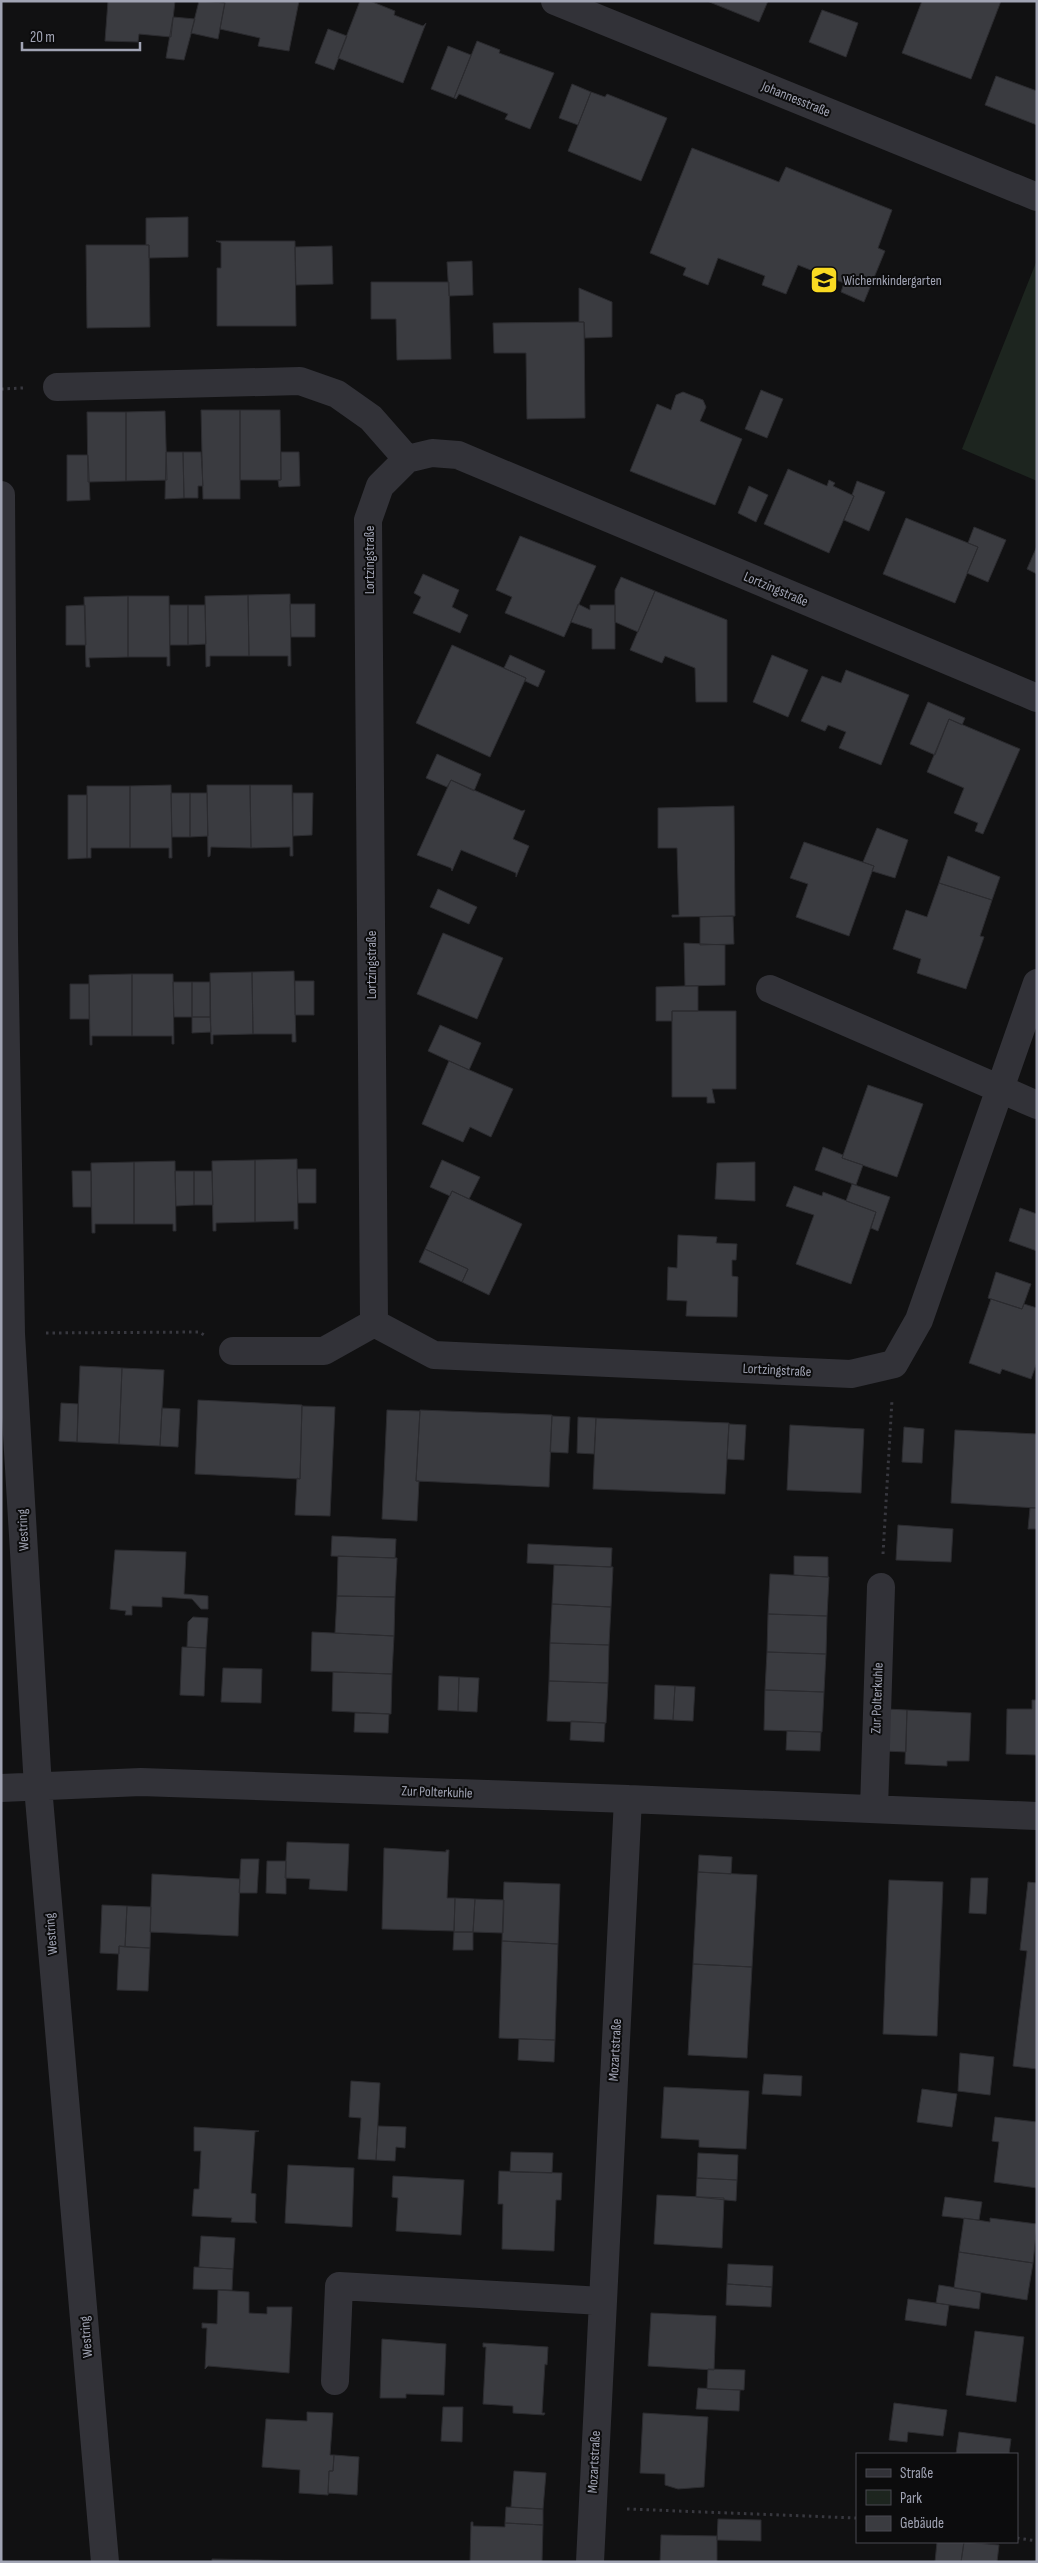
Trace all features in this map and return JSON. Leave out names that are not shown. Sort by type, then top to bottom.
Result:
[{"type":"street","name":"Johannesstraße","points":[[555,1],[594,9],[1037,197]]},
{"type":"street","points":[[57,387],[300,382],[337,394],[371,418],[407,459]]},
{"type":"street","name":"Lortzingstraße","points":[[894,1364],[851,1374],[434,1354],[374,1323],[368,520],[380,486],[407,459],[432,453],[458,456],[1037,698]]},
{"type":"street","name":"Westring","points":[[1,494],[4,928],[11,1334],[38,1787],[105,2562]]},
{"type":"street","points":[[894,1364],[918,1320],[1037,983]]},
{"type":"street","points":[[770,989],[1037,1105]]},
{"type":"street","points":[[233,1351],[324,1351],[374,1323]]},
{"type":"street","name":"Zur Polterkuhle","points":[[874,1808],[881,1587]]},
{"type":"street","name":"Zur Polterkuhle","points":[[1,1788],[140,1782],[628,1798],[1037,1816]]},
{"type":"street","name":"Mozartstraße","points":[[590,2562],[628,1798]]},
{"type":"street","points":[[335,2381],[339,2286],[602,2301]]},
{"type":"path","points":[[11,1334],[199,1332],[233,1351]]},
{"type":"path","points":[[881,1587],[894,1364]]},
{"type":"path","points":[[592,2508],[856,2518]]},
{"type":"path","points":[[1018,2538],[1037,2541]]},
{"type":"green space","points":[[1037,260],[1037,481],[962,449]]},
{"type":"building","points":[[108,1],[175,1],[171,37],[139,34],[138,42],[105,41]]},
{"type":"building","points":[[199,1],[225,3],[218,39],[191,33]]},
{"type":"building","points":[[225,1],[299,1],[289,51],[258,46],[260,38],[220,29]]},
{"type":"building","points":[[360,1],[370,1],[395,11],[394,15],[423,26],[426,23],[403,83],[338,58]]},
{"type":"building","points":[[707,1],[768,1],[759,22]]},
{"type":"building","points":[[922,1],[1001,1],[971,79],[902,53]]},
{"type":"building","points":[[822,10],[858,23],[846,57],[809,42]]},
{"type":"building","points":[[173,17],[195,19],[184,60],[166,58]]},
{"type":"building","points":[[328,29],[347,36],[334,70],[315,63]]},
{"type":"building","points":[[477,41],[500,50],[499,53],[554,73],[530,129],[505,119],[508,114],[459,94],[456,99],[454,98]]},
{"type":"building","points":[[448,46],[471,55],[454,98],[431,89]]},
{"type":"building","points":[[996,76],[1037,91],[1037,125],[985,105]]},
{"type":"building","points":[[572,84],[591,92],[578,125],[559,118]]},
{"type":"building","points":[[591,92],[605,97],[607,94],[667,118],[641,181],[568,151]]},
{"type":"building","points":[[692,148],[779,182],[786,167],[892,210],[878,248],[885,251],[864,302],[841,292],[844,283],[798,265],[786,294],[762,285],[765,276],[718,258],[708,285],[683,275],[686,268],[650,253]]},
{"type":"building","points":[[188,217],[188,257],[149,258],[149,245],[146,245],[146,218]]},
{"type":"building","points":[[216,241],[295,241],[296,326],[217,326],[217,268],[221,268],[221,243]]},
{"type":"building","points":[[86,245],[149,245],[150,327],[87,328]]},
{"type":"building","points":[[332,246],[333,284],[296,285],[295,247]]},
{"type":"building","points":[[472,261],[473,295],[449,296],[447,262]]},
{"type":"building","points":[[371,282],[449,282],[451,359],[397,360],[396,319],[371,319]]},
{"type":"building","points":[[579,288],[612,302],[612,337],[585,338],[584,322],[579,322]]},
{"type":"building","points":[[584,322],[585,418],[527,419],[526,353],[494,353],[493,323]]},
{"type":"building","points":[[761,390],[783,399],[767,438],[745,429]]},
{"type":"building","points":[[683,392],[703,400],[706,407],[700,421],[742,439],[715,505],[630,471],[657,404],[671,410],[676,395]]},
{"type":"building","points":[[201,410],[240,410],[240,499],[203,499]]},
{"type":"building","points":[[240,410],[280,410],[281,480],[240,480]]},
{"type":"building","points":[[165,411],[167,480],[126,481],[126,412]]},
{"type":"building","points":[[87,412],[126,412],[126,481],[88,482]]},
{"type":"building","points":[[166,452],[183,452],[184,498],[165,499]]},
{"type":"building","points":[[183,452],[201,452],[203,486],[198,486],[198,498],[184,498]]},
{"type":"building","points":[[281,452],[299,452],[300,486],[279,487],[278,480],[281,480]]},
{"type":"building","points":[[67,455],[88,455],[90,500],[67,501]]},
{"type":"building","points":[[788,469],[827,486],[829,480],[835,483],[833,486],[854,496],[829,553],[764,524]]},
{"type":"building","points":[[857,481],[885,492],[869,531],[844,520],[854,496],[852,495]]},
{"type":"building","points":[[749,486],[768,495],[756,522],[738,513]]},
{"type":"building","points":[[906,518],[978,547],[955,603],[883,574]]},
{"type":"building","points":[[974,527],[1006,540],[988,582],[967,573],[978,547],[968,543]]},
{"type":"building","points":[[520,536],[596,566],[564,637],[505,613],[512,597],[496,590]]},
{"type":"building","points":[[1037,546],[1037,574],[1027,569]]},
{"type":"building","points":[[423,574],[459,590],[452,607],[468,615],[460,633],[413,613],[421,597],[414,593]]},
{"type":"building","points":[[621,577],[655,591],[638,632],[615,622],[615,590]]},
{"type":"building","points":[[655,591],[727,620],[727,702],[696,702],[695,668],[665,656],[662,663],[630,650]]},
{"type":"building","points":[[290,594],[291,666],[288,666],[288,656],[249,656],[248,595]]},
{"type":"building","points":[[248,595],[249,656],[210,656],[210,666],[206,667],[205,596]]},
{"type":"building","points":[[128,596],[169,596],[170,666],[167,666],[167,657],[128,657]]},
{"type":"building","points":[[128,596],[128,657],[89,658],[90,667],[86,667],[84,597]]},
{"type":"building","points":[[290,604],[315,604],[315,637],[291,637]]},
{"type":"building","points":[[578,604],[590,610],[590,605],[615,605],[615,649],[592,649],[592,629],[571,622]]},
{"type":"building","points":[[85,605],[86,645],[66,645],[66,606]]},
{"type":"building","points":[[170,605],[188,605],[188,645],[170,645]]},
{"type":"building","points":[[188,605],[205,605],[206,644],[188,645]]},
{"type":"building","points":[[452,645],[526,678],[490,757],[416,723]]},
{"type":"building","points":[[510,655],[545,671],[538,687],[525,681],[526,678],[504,668]]},
{"type":"building","points":[[772,655],[808,670],[788,717],[753,702]]},
{"type":"building","points":[[846,670],[909,695],[881,765],[839,748],[846,732],[828,725],[825,731],[801,721],[822,676],[841,683]]},
{"type":"building","points":[[928,702],[965,718],[962,725],[949,719],[935,755],[910,744]]},
{"type":"building","points":[[949,719],[1020,749],[983,834],[975,831],[978,823],[954,813],[964,788],[927,772]]},
{"type":"building","points":[[437,754],[481,774],[474,791],[451,780],[447,787],[426,778]]},
{"type":"building","points":[[451,780],[522,811],[525,810],[513,839],[529,846],[516,877],[516,873],[461,850],[452,871],[451,868],[417,855]]},
{"type":"building","points":[[171,785],[172,858],[169,858],[169,848],[130,848],[130,786]]},
{"type":"building","points":[[207,785],[250,785],[251,848],[211,847],[210,856],[208,857]]},
{"type":"building","points":[[250,785],[292,785],[293,856],[290,856],[290,847],[251,848]]},
{"type":"building","points":[[87,786],[130,786],[130,848],[91,848],[91,858],[87,858]]},
{"type":"building","points":[[171,793],[190,793],[190,837],[172,837]]},
{"type":"building","points":[[190,793],[207,793],[208,836],[190,837]]},
{"type":"building","points":[[293,793],[313,793],[312,835],[293,836]]},
{"type":"building","points":[[68,795],[87,795],[87,858],[68,859]]},
{"type":"building","points":[[734,806],[735,916],[672,917],[672,915],[679,915],[677,848],[658,848],[658,808]]},
{"type":"building","points":[[877,828],[908,840],[895,878],[872,871],[874,866],[863,862]]},
{"type":"building","points":[[804,842],[874,866],[849,936],[796,917],[808,884],[790,878]]},
{"type":"building","points":[[948,856],[1000,877],[992,900],[939,883]]},
{"type":"building","points":[[939,883],[992,900],[980,936],[984,937],[966,989],[917,973],[921,959],[893,949],[906,910],[927,917]]},
{"type":"building","points":[[438,889],[477,907],[469,924],[430,907]]},
{"type":"building","points":[[733,916],[734,944],[700,945],[700,917]]},
{"type":"building","points":[[443,933],[503,958],[477,1019],[417,994]]},
{"type":"building","points":[[684,943],[725,945],[725,985],[685,986]]},
{"type":"building","points":[[294,971],[296,1042],[292,1042],[292,1034],[253,1034],[252,972]]},
{"type":"building","points":[[252,972],[253,1034],[213,1035],[213,1044],[211,1044],[210,973]]},
{"type":"building","points":[[132,974],[132,1036],[92,1036],[92,1045],[90,1045],[89,975]]},
{"type":"building","points":[[132,974],[173,974],[174,1044],[172,1044],[172,1036],[132,1036]]},
{"type":"building","points":[[295,981],[314,981],[314,1015],[295,1015]]},
{"type":"building","points":[[173,982],[192,982],[192,1017],[174,1017]]},
{"type":"building","points":[[192,982],[210,982],[210,1017],[192,1017]]},
{"type":"building","points":[[70,984],[89,984],[89,1019],[70,1019]]},
{"type":"building","points":[[698,986],[698,1011],[672,1011],[672,1021],[656,1021],[656,987]]},
{"type":"building","points":[[672,1011],[736,1011],[736,1089],[712,1089],[715,1103],[707,1103],[707,1097],[672,1097]]},
{"type":"building","points":[[192,1017],[210,1017],[211,1032],[192,1033]]},
{"type":"building","points":[[440,1025],[481,1043],[469,1070],[428,1051]]},
{"type":"building","points":[[449,1061],[513,1089],[491,1137],[470,1127],[463,1142],[422,1124]]},
{"type":"building","points":[[868,1085],[923,1104],[897,1177],[842,1158]]},
{"type":"building","points":[[823,1147],[843,1155],[842,1158],[863,1165],[856,1185],[815,1170]]},
{"type":"building","points":[[297,1159],[298,1229],[294,1229],[294,1221],[255,1222],[255,1160]]},
{"type":"building","points":[[255,1160],[255,1222],[216,1223],[216,1231],[213,1231],[212,1161]]},
{"type":"building","points":[[442,1160],[480,1177],[469,1199],[452,1191],[450,1196],[430,1187]]},
{"type":"building","points":[[175,1161],[176,1231],[173,1231],[173,1224],[134,1224],[134,1162]]},
{"type":"building","points":[[134,1162],[134,1224],[95,1224],[95,1233],[92,1233],[91,1163]]},
{"type":"building","points":[[755,1162],[755,1201],[715,1199],[717,1163]]},
{"type":"building","points":[[297,1169],[316,1169],[316,1203],[298,1203]]},
{"type":"building","points":[[72,1171],[91,1171],[91,1207],[73,1207]]},
{"type":"building","points":[[175,1171],[194,1171],[194,1205],[176,1206]]},
{"type":"building","points":[[194,1171],[212,1171],[213,1205],[194,1205]]},
{"type":"building","points":[[852,1184],[890,1197],[878,1231],[871,1228],[876,1212],[846,1201]]},
{"type":"building","points":[[794,1186],[822,1196],[823,1192],[876,1212],[851,1284],[796,1264],[814,1215],[786,1206]]},
{"type":"building","points":[[452,1191],[522,1224],[489,1295],[462,1282],[468,1269],[425,1249]]},
{"type":"building","points":[[1020,1208],[1037,1214],[1037,1251],[1009,1241]]},
{"type":"building","points":[[678,1235],[717,1237],[716,1243],[737,1244],[736,1260],[732,1260],[732,1276],[738,1277],[737,1317],[686,1316],[687,1301],[667,1300],[668,1267],[677,1268]]},
{"type":"building","points":[[425,1249],[468,1269],[462,1282],[419,1262]]},
{"type":"building","points":[[996,1272],[1031,1284],[1022,1309],[988,1298]]},
{"type":"building","points":[[991,1299],[1022,1309],[1024,1304],[1037,1308],[1037,1362],[1031,1379],[1002,1369],[1000,1374],[969,1363]]},
{"type":"building","points":[[80,1366],[122,1368],[119,1444],[77,1442]]},
{"type":"building","points":[[122,1368],[164,1370],[160,1446],[119,1444]]},
{"type":"building","points":[[198,1400],[302,1405],[300,1479],[195,1474]]},
{"type":"building","points":[[61,1403],[78,1404],[77,1442],[59,1441]]},
{"type":"building","points":[[302,1406],[335,1407],[330,1516],[295,1515],[297,1478],[300,1479]]},
{"type":"building","points":[[162,1408],[180,1409],[178,1447],[160,1446]]},
{"type":"building","points":[[387,1410],[420,1411],[416,1481],[419,1481],[417,1521],[382,1519]]},
{"type":"building","points":[[420,1410],[552,1415],[549,1487],[416,1481]]},
{"type":"building","points":[[552,1416],[570,1417],[568,1453],[550,1452]]},
{"type":"building","points":[[578,1417],[596,1418],[594,1454],[577,1453]]},
{"type":"building","points":[[596,1418],[729,1423],[725,1494],[593,1489]]},
{"type":"building","points":[[729,1424],[746,1425],[744,1460],[727,1459]]},
{"type":"building","points":[[790,1425],[864,1429],[861,1493],[787,1490]]},
{"type":"building","points":[[904,1427],[924,1429],[922,1463],[902,1462]]},
{"type":"building","points":[[955,1430],[1037,1434],[1037,1508],[951,1503]]},
{"type":"building","points":[[1030,1508],[1037,1508],[1037,1529],[1028,1529]]},
{"type":"building","points":[[898,1525],[953,1529],[951,1562],[896,1560]]},
{"type":"building","points":[[332,1536],[396,1539],[395,1558],[331,1556]]},
{"type":"building","points":[[528,1544],[612,1548],[611,1567],[527,1563]]},
{"type":"building","points":[[115,1550],[186,1552],[184,1594],[208,1596],[208,1609],[201,1609],[192,1599],[162,1597],[162,1607],[132,1606],[132,1615],[125,1615],[126,1611],[110,1609]]},
{"type":"building","points":[[338,1556],[397,1558],[395,1597],[337,1596]]},
{"type":"building","points":[[794,1556],[828,1557],[828,1577],[794,1575]]},
{"type":"building","points":[[554,1565],[613,1567],[611,1607],[552,1604]]},
{"type":"building","points":[[770,1574],[829,1577],[827,1616],[768,1614]]},
{"type":"building","points":[[337,1596],[395,1597],[394,1636],[335,1633]]},
{"type":"building","points":[[552,1604],[611,1607],[609,1645],[550,1643]]},
{"type":"building","points":[[768,1614],[827,1616],[826,1654],[767,1652]]},
{"type":"building","points":[[193,1617],[208,1618],[206,1648],[187,1647],[188,1622]]},
{"type":"building","points":[[312,1632],[394,1636],[392,1674],[311,1671]]},
{"type":"building","points":[[550,1643],[609,1645],[608,1683],[549,1681]]},
{"type":"building","points":[[182,1647],[206,1648],[204,1696],[180,1695]]},
{"type":"building","points":[[767,1652],[826,1654],[824,1692],[765,1690]]},
{"type":"building","points":[[223,1668],[262,1669],[261,1703],[221,1702]]},
{"type":"building","points":[[333,1672],[392,1674],[391,1714],[332,1711]]},
{"type":"building","points":[[439,1676],[459,1677],[458,1711],[438,1710]]},
{"type":"building","points":[[459,1677],[479,1678],[477,1712],[458,1711]]},
{"type":"building","points":[[549,1681],[608,1683],[606,1723],[547,1721]]},
{"type":"building","points":[[655,1685],[675,1686],[673,1720],[654,1719]]},
{"type":"building","points":[[675,1686],[695,1687],[693,1721],[673,1720]]},
{"type":"building","points":[[765,1690],[824,1692],[822,1732],[764,1730]]},
{"type":"building","points":[[1032,1700],[1037,1700],[1037,1755],[1006,1754],[1007,1709],[1032,1709]]},
{"type":"building","points":[[886,1709],[907,1710],[906,1752],[885,1751]]},
{"type":"building","points":[[907,1710],[971,1713],[969,1761],[947,1761],[947,1766],[905,1764]]},
{"type":"building","points":[[355,1713],[389,1714],[388,1733],[354,1732]]},
{"type":"building","points":[[571,1721],[605,1723],[604,1742],[570,1740]]},
{"type":"building","points":[[787,1731],[821,1732],[820,1751],[786,1750]]},
{"type":"building","points":[[287,1842],[349,1844],[347,1891],[309,1889],[310,1879],[285,1878]]},
{"type":"building","points":[[384,1848],[446,1852],[446,1850],[449,1850],[447,1898],[455,1898],[454,1931],[382,1929]]},
{"type":"building","points":[[699,1855],[732,1857],[731,1874],[698,1872]]},
{"type":"building","points":[[241,1859],[259,1859],[257,1893],[239,1893]]},
{"type":"building","points":[[267,1861],[286,1861],[286,1894],[266,1893]]},
{"type":"building","points":[[698,1872],[757,1875],[752,1967],[693,1964]]},
{"type":"building","points":[[152,1874],[240,1879],[238,1936],[150,1932]]},
{"type":"building","points":[[971,1878],[988,1878],[986,1914],[969,1913]]},
{"type":"building","points":[[889,1880],[943,1882],[937,2036],[883,2034]]},
{"type":"building","points":[[504,1882],[560,1884],[558,1944],[502,1941]]},
{"type":"building","points":[[1028,1882],[1037,1883],[1037,2069],[1013,2066],[1027,1951],[1020,1950]]},
{"type":"building","points":[[455,1898],[475,1899],[473,1932],[454,1932]]},
{"type":"building","points":[[475,1899],[504,1900],[503,1933],[473,1932]]},
{"type":"building","points":[[102,1905],[127,1906],[125,1947],[119,1946],[119,1954],[100,1953]]},
{"type":"building","points":[[127,1906],[151,1907],[150,1948],[125,1947]]},
{"type":"building","points":[[454,1932],[473,1932],[473,1950],[453,1950]]},
{"type":"building","points":[[502,1941],[558,1944],[555,2040],[499,2038]]},
{"type":"building","points":[[119,1946],[150,1948],[148,1991],[117,1990]]},
{"type":"building","points":[[693,1964],[752,1967],[747,2058],[688,2055]]},
{"type":"building","points":[[519,2039],[555,2040],[554,2062],[518,2060]]},
{"type":"building","points":[[960,2053],[994,2057],[990,2095],[958,2091]]},
{"type":"building","points":[[764,2074],[802,2076],[801,2096],[762,2094]]},
{"type":"building","points":[[351,2081],[380,2083],[376,2160],[358,2159],[361,2118],[349,2117]]},
{"type":"building","points":[[664,2087],[749,2091],[746,2149],[699,2147],[699,2140],[661,2138]]},
{"type":"building","points":[[922,2089],[957,2094],[952,2127],[917,2122]]},
{"type":"building","points":[[995,2117],[1037,2122],[1037,2188],[994,2182],[999,2142],[992,2141]]},
{"type":"building","points":[[378,2126],[406,2127],[405,2148],[396,2147],[395,2161],[376,2160]]},
{"type":"building","points":[[194,2127],[259,2131],[255,2132],[251,2193],[256,2194],[255,2220],[257,2223],[231,2222],[232,2218],[192,2216],[194,2189],[199,2189],[201,2151],[194,2151]]},
{"type":"building","points":[[511,2152],[553,2153],[552,2173],[510,2172]]},
{"type":"building","points":[[698,2153],[738,2155],[737,2180],[697,2178]]},
{"type":"building","points":[[288,2165],[354,2168],[352,2227],[285,2223]]},
{"type":"building","points":[[499,2171],[562,2173],[561,2200],[556,2200],[554,2251],[502,2249],[503,2204],[498,2204]]},
{"type":"building","points":[[393,2176],[464,2180],[461,2235],[396,2231],[398,2198],[392,2197]]},
{"type":"building","points":[[697,2178],[737,2180],[736,2201],[696,2197]]},
{"type":"building","points":[[657,2195],[724,2198],[722,2248],[654,2244]]},
{"type":"building","points":[[945,2197],[982,2202],[979,2220],[942,2216]]},
{"type":"building","points":[[964,2218],[990,2222],[990,2218],[1037,2224],[1033,2263],[959,2252]]},
{"type":"building","points":[[201,2236],[235,2238],[233,2269],[199,2267]]},
{"type":"building","points":[[959,2252],[1033,2263],[1027,2300],[954,2288]]},
{"type":"building","points":[[728,2264],[773,2266],[772,2287],[727,2284]]},
{"type":"building","points":[[194,2267],[233,2269],[232,2290],[193,2289]]},
{"type":"building","points":[[727,2284],[772,2287],[771,2307],[726,2305]]},
{"type":"building","points":[[939,2285],[981,2292],[979,2309],[936,2303]]},
{"type":"building","points":[[218,2290],[249,2292],[249,2313],[267,2314],[267,2307],[292,2307],[289,2373],[208,2366],[205,2369],[207,2328],[202,2328],[202,2323],[217,2324]]},
{"type":"building","points":[[908,2299],[949,2305],[946,2326],[905,2320]]},
{"type":"building","points":[[651,2313],[716,2316],[714,2370],[648,2366]]},
{"type":"building","points":[[975,2331],[1024,2337],[1016,2402],[966,2395]]},
{"type":"building","points":[[382,2339],[446,2344],[444,2395],[406,2394],[406,2398],[380,2398]]},
{"type":"building","points":[[483,2343],[548,2347],[542,2413],[545,2413],[544,2415],[513,2413],[513,2406],[483,2404],[486,2347],[483,2347]]},
{"type":"building","points":[[708,2369],[745,2370],[744,2390],[707,2389]]},
{"type":"building","points":[[698,2388],[740,2390],[739,2411],[696,2409]]},
{"type":"building","points":[[894,2403],[947,2410],[943,2436],[908,2432],[907,2442],[889,2440]]},
{"type":"building","points":[[443,2407],[463,2407],[462,2442],[441,2441]]},
{"type":"building","points":[[307,2412],[333,2413],[330,2455],[334,2455],[333,2471],[329,2471],[328,2495],[299,2493],[300,2470],[262,2467],[266,2419],[307,2421]]},
{"type":"building","points":[[643,2413],[708,2417],[704,2487],[678,2489],[665,2485],[665,2474],[640,2473]]},
{"type":"building","points":[[959,2432],[1011,2439],[1009,2453],[956,2453]]},
{"type":"building","points":[[334,2455],[359,2457],[357,2495],[328,2493],[329,2471],[333,2471]]},
{"type":"building","points":[[514,2471],[546,2473],[543,2509],[511,2507]]},
{"type":"building","points":[[506,2507],[543,2509],[543,2525],[505,2523]]},
{"type":"building","points":[[718,2519],[761,2520],[761,2541],[717,2540]]},
{"type":"building","points":[[471,2522],[473,2522],[473,2526],[505,2527],[505,2523],[543,2525],[542,2562],[470,2562]]},
{"type":"building","points":[[661,2535],[717,2536],[717,2562],[660,2562]]},
{"type":"building","points":[[937,2543],[964,2543],[961,2562],[935,2562]]},
{"type":"building","points":[[964,2543],[999,2545],[997,2562],[961,2562]]},
{"type":"building","points":[[212,2559],[310,2561],[212,2562]]},
{"type":"place","name":"Wichernkindergarten","points":[[824,280]]}]
